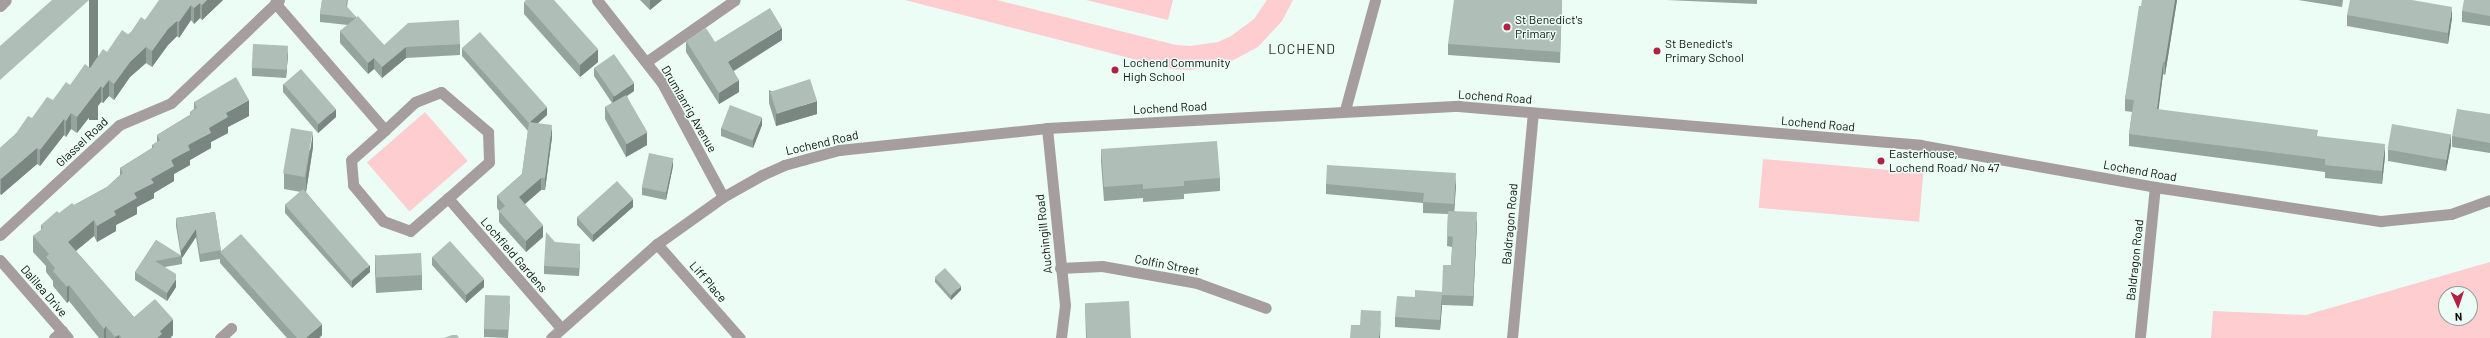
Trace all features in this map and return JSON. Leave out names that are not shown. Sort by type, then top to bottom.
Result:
[{"type":"street","points":[[0,6],[6,0]]},
{"type":"street","name":"Drumlanrig Avenue","points":[[597,0],[662,83],[723,197]]},
{"type":"street","points":[[646,62],[735,0]]},
{"type":"street","points":[[1345,110],[1375,0]]},
{"type":"street","points":[[277,2],[385,130]]},
{"type":"street","name":"Glassel Road","points":[[0,234],[118,125],[171,103],[277,2]]},
{"type":"street","points":[[441,92],[488,132],[489,162],[448,198],[410,231],[383,221],[353,185],[351,160],[415,102],[441,92]]},
{"type":"street","name":"Lochend Road","points":[[550,338],[657,244],[723,197],[784,165],[840,150],[1047,128],[1345,110],[1458,106],[1920,145],[2155,187],[2381,221],[2451,214],[2490,200]]},
{"type":"street","name":"Baldragon Road","points":[[1512,338],[1533,113]]},
{"type":"street","name":"Auchingill Road","points":[[1047,128],[1060,268],[1065,305],[1061,338]]},
{"type":"street","name":"Baldragon Road","points":[[2140,336],[2155,187]]},
{"type":"street","name":"Lochfield Gardens","points":[[448,198],[561,328]]},
{"type":"street","name":"Liff Place","points":[[657,244],[740,338]]},
{"type":"street","name":"Dalilea Drive","points":[[0,260],[61,336]]},
{"type":"street","name":"Colfin Street","points":[[1060,268],[1102,266],[1197,283],[1266,308]]},
{"type":"street","points":[[220,338],[231,328]]},
{"type":"shaded area","points":[[905,0],[997,0],[1176,45],[1190,46],[1218,42],[1231,36],[1254,19],[1267,0],[1293,0],[1282,21],[1258,47],[1226,64],[1190,70],[1172,69]]},
{"type":"shaded area","points":[[1086,0],[1173,0],[1168,20]]},
{"type":"shaded area","points":[[425,112],[468,161],[410,212],[367,163]]},
{"type":"shaded area","points":[[1763,159],[1923,173],[1919,222],[1759,208]]},
{"type":"shaded area","points":[[2490,262],[2490,338],[2211,338],[2213,311],[2306,315]]},
{"type":"building","points":[[52,0],[89,0],[0,80],[0,46]]},
{"type":"building","points":[[159,0],[207,0],[202,5],[200,3],[194,8],[191,5],[179,22],[177,21],[168,29],[152,51],[146,47],[130,62],[114,84],[109,80],[103,88],[101,86],[77,117],[71,113],[66,121],[64,119],[40,150],[37,148],[1,179],[0,148],[15,135],[28,116],[32,118],[47,97],[53,100],[66,82],[70,85],[85,64],[90,68],[103,49],[107,52],[122,30],[129,35],[141,17],[145,20]]},
{"type":"building","points":[[322,0],[347,0],[346,6],[356,17],[320,14]]},
{"type":"building","points":[[526,0],[554,0],[598,49],[580,65],[524,2]]},
{"type":"building","name":"St Benedict's Primary","points":[[1454,0],[1562,0],[1560,52],[1448,44]]},
{"type":"building","points":[[2142,0],[2175,0],[2165,62],[2163,62],[2157,109],[2318,130],[2317,136],[2385,144],[2382,171],[2325,165],[2325,159],[2129,134],[2134,100],[2125,99],[2139,6],[2141,6]]},
{"type":"building","points":[[2350,0],[2412,0],[2452,7],[2448,33],[2347,15]]},
{"type":"building","points":[[2464,0],[2490,0],[2490,16],[2462,11]]},
{"type":"building","points":[[770,8],[782,28],[728,62],[739,80],[719,93],[686,41],[706,28],[715,42]]},
{"type":"building","points":[[358,16],[384,45],[408,23],[459,20],[460,44],[406,47],[382,67],[374,58],[368,63],[340,31]]},
{"type":"building","points":[[480,32],[547,107],[529,123],[462,48]]},
{"type":"building","points":[[253,44],[288,46],[287,70],[252,68]]},
{"type":"building","points":[[614,54],[634,83],[614,96],[594,68]]},
{"type":"building","points":[[301,69],[336,109],[318,124],[284,84]]},
{"type":"building","points":[[236,77],[249,100],[226,113],[228,117],[209,128],[211,133],[188,145],[190,150],[171,160],[174,166],[151,179],[154,183],[134,193],[137,198],[114,211],[116,215],[97,226],[94,220],[68,242],[134,317],[155,299],[173,319],[160,331],[162,334],[157,338],[122,338],[119,335],[115,337],[106,326],[104,329],[69,285],[67,287],[53,271],[55,268],[46,257],[49,254],[33,236],[43,228],[41,225],[57,211],[59,213],[72,203],[74,205],[107,187],[123,173],[120,168],[154,147],[152,145],[160,140],[157,135],[191,114],[190,112],[197,108],[194,102]]},
{"type":"building","points":[[810,79],[817,101],[777,114],[770,92]]},
{"type":"building","points":[[626,95],[648,132],[627,144],[605,107]]},
{"type":"building","points":[[730,105],[762,117],[753,141],[721,128]]},
{"type":"building","points":[[2457,109],[2490,114],[2490,143],[2452,136]]},
{"type":"building","points":[[529,122],[552,125],[545,178],[541,178],[519,197],[543,225],[526,241],[499,211],[505,206],[497,196],[522,174]]},
{"type":"building","points":[[2392,124],[2451,134],[2447,160],[2387,150]]},
{"type":"building","points":[[291,128],[313,132],[305,177],[283,173]]},
{"type":"building","points":[[1217,141],[1220,178],[1184,181],[1184,186],[1143,189],[1143,184],[1104,187],[1101,149]]},
{"type":"building","points":[[649,153],[673,158],[666,192],[642,187]]},
{"type":"building","points":[[1327,165],[1456,173],[1454,204],[1423,202],[1424,193],[1326,184]]},
{"type":"building","points":[[617,181],[633,199],[593,235],[577,217]]},
{"type":"building","points":[[303,189],[369,265],[351,281],[285,205]]},
{"type":"building","points":[[1448,211],[1477,212],[1473,296],[1442,295],[1440,320],[1395,317],[1397,296],[1415,297],[1415,290],[1442,292],[1443,265],[1451,265],[1453,237],[1447,236]]},
{"type":"building","points":[[215,212],[221,250],[200,254],[196,229],[181,251],[176,218]]},
{"type":"building","points":[[546,232],[555,242],[580,244],[579,268],[544,266]]},
{"type":"building","points":[[241,234],[322,324],[306,338],[297,338],[220,252]]},
{"type":"building","points":[[156,240],[182,256],[155,261],[176,274],[176,279],[167,293],[135,272]]},
{"type":"building","points":[[450,241],[484,279],[466,295],[432,257]]},
{"type":"building","points":[[421,253],[422,275],[376,277],[375,255]]},
{"type":"building","points":[[945,268],[961,286],[951,295],[935,277]]},
{"type":"building","points":[[485,295],[510,296],[509,330],[484,329]]},
{"type":"building","points":[[1129,301],[1131,338],[1087,338],[1085,303]]},
{"type":"building","points":[[1361,310],[1381,311],[1379,338],[1350,338],[1351,325],[1360,325]]},
{"type":"building","points":[[457,335],[459,338],[444,338]]},
{"type":"place","name":"St Benedict's Primary","points":[[1507,27]]},
{"type":"place","name":"St Benedict's Primary School","points":[[1657,51]]},
{"type":"place","name":"Lochend Community High School","points":[[1115,70]]},
{"type":"place","name":"Easterhouse, Lochend Road/ No 47","points":[[1881,161]]},
{"type":"district","name":"LOCHEND","points":[[1302,49]]}]
